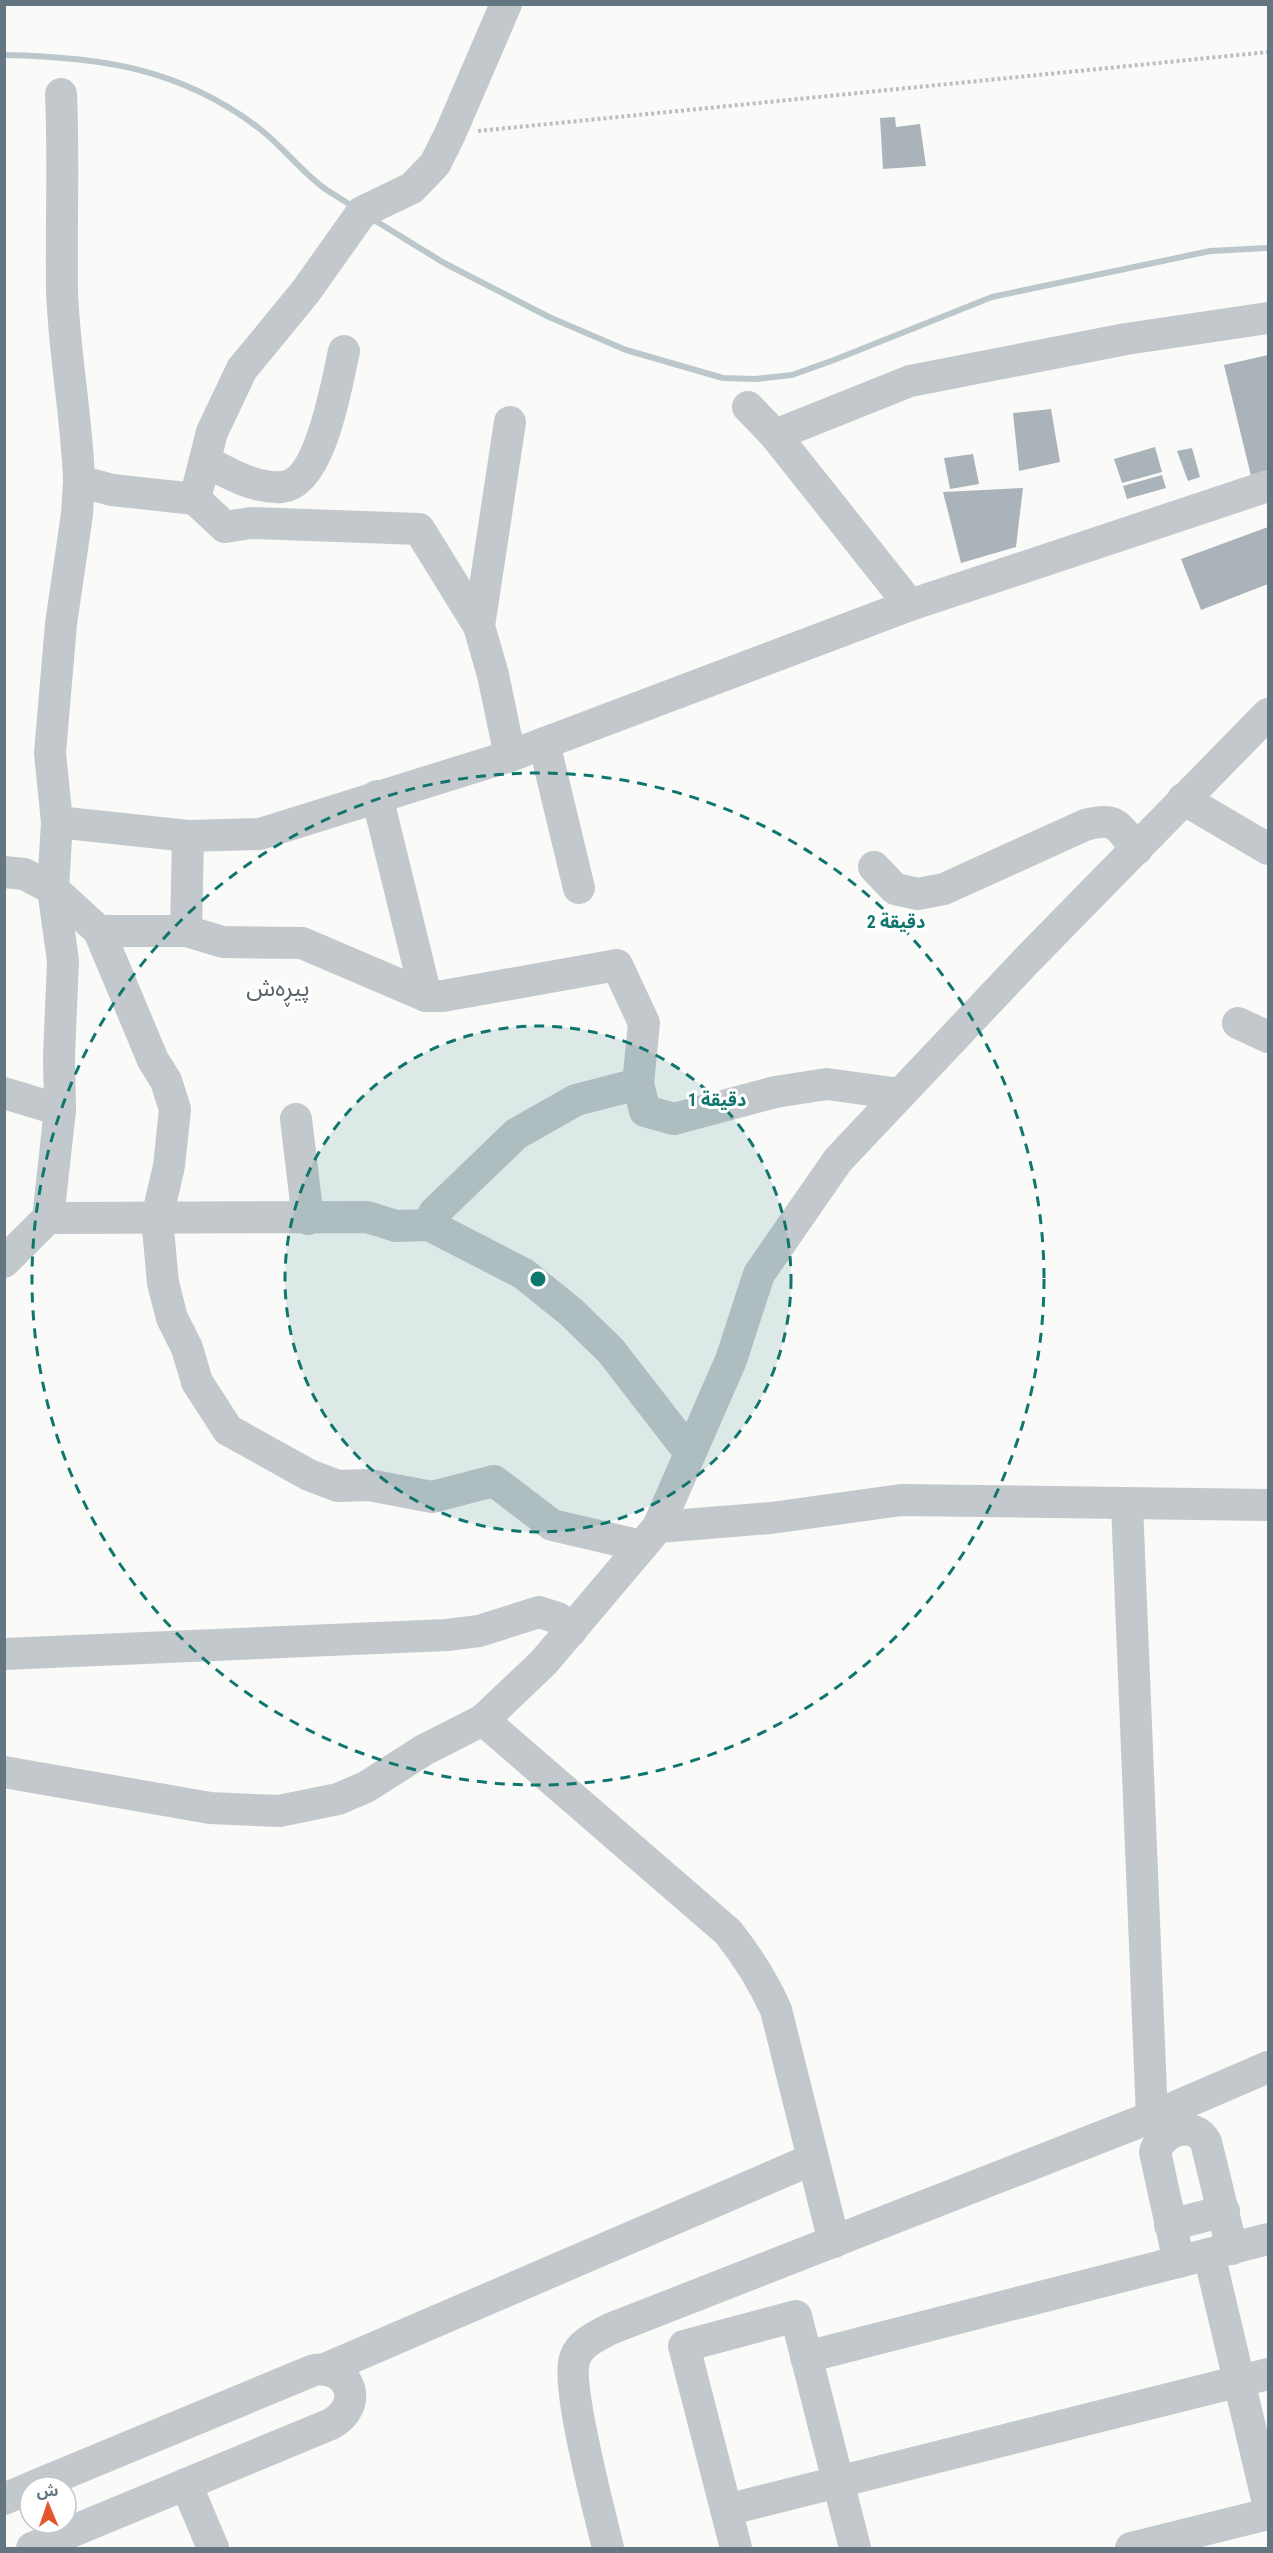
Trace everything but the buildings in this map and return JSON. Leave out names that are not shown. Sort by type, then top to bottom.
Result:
[{"type":"street","points":[[195,499],[212,432],[242,369],[306,291],[362,212],[412,188],[435,164],[506,4]]},
{"type":"street","points":[[4,1262],[48,1218],[60,1110],[59,1057],[63,961],[53,889],[57,822],[50,753],[61,624],[77,514],[79,481],[77,427],[66,345],[62,289],[64,144],[61,94]]},
{"type":"street","points":[[775,435],[910,381],[1126,339],[1269,318]]},
{"type":"street","points":[[204,461],[237,477],[264,485],[284,487],[295,483],[304,473],[322,442],[344,351]]},
{"type":"street","points":[[748,407],[775,435],[910,604]]},
{"type":"street","points":[[479,626],[510,422]]},
{"type":"street","points":[[79,481],[112,490],[195,499],[225,527],[251,523],[419,529],[479,626],[493,675],[510,756]]},
{"type":"street","points":[[57,822],[188,836],[260,834],[510,756],[910,604],[1269,486]]},
{"type":"street","points":[[4,1772],[210,1808],[279,1811],[338,1799],[366,1788],[424,1750],[483,1720],[544,1662],[650,1536],[731,1360],[759,1274],[838,1160],[1029,958],[1269,714]]},
{"type":"street","points":[[544,743],[579,888]]},
{"type":"street","points":[[377,796],[426,996]]},
{"type":"street","points":[[1183,799],[1269,849]]},
{"type":"street","points":[[874,867],[895,889],[918,894],[944,889],[1085,825],[1104,820],[1116,824],[1137,849]]},
{"type":"street","points":[[186,931],[188,836]]},
{"type":"street","points":[[4,872],[24,874],[53,889],[99,931],[153,1060],[166,1081],[175,1109],[169,1166],[157,1218],[163,1283],[172,1318],[187,1348],[197,1382],[228,1430],[309,1475],[338,1486],[369,1485],[432,1497],[494,1481],[552,1526],[650,1536],[901,1500],[1127,1505],[1269,1504]]},
{"type":"street","points":[[99,931],[186,931],[223,942],[303,943],[426,996],[443,996],[617,965],[644,1023],[638,1084],[645,1111],[675,1119],[775,1092],[827,1084],[900,1094]]},
{"type":"street","points":[[1238,1023],[1269,1037]]},
{"type":"street","points":[[429,1226],[434,1213],[516,1134],[576,1100],[638,1084]]},
{"type":"street","points":[[4,1093],[60,1110]]},
{"type":"street","points":[[296,1119],[308,1219]]},
{"type":"street","points":[[48,1218],[308,1219],[367,1217],[396,1226],[429,1226],[524,1274],[571,1311],[611,1351],[690,1453]]},
{"type":"street","points":[[1127,1505],[1152,2117]]},
{"type":"street","points":[[4,1654],[447,1635],[479,1631],[538,1612],[558,1618],[571,1631]]},
{"type":"street","points":[[483,1720],[728,1932],[748,1956],[764,1982],[776,2010],[834,2242]]},
{"type":"street","points":[[608,2548],[576,2403],[572,2372],[579,2349],[610,2329],[1152,2117],[1269,2067]]},
{"type":"street","points":[[1179,2262],[1155,2152],[1161,2140],[1174,2131],[1191,2130],[1203,2136],[1209,2149],[1224,2211],[1221,2251],[1254,2378],[1269,2503]]},
{"type":"street","points":[[62,2475],[314,2370],[325,2369],[813,2159]]},
{"type":"street","points":[[1170,2225],[1224,2211]]},
{"type":"street","points":[[806,2357],[1269,2239]]},
{"type":"street","points":[[736,2548],[684,2346],[796,2316],[855,2548]]},
{"type":"street","points":[[32,2548],[341,2418],[351,2399],[349,2388],[344,2379],[335,2372],[325,2369]]},
{"type":"street","points":[[726,2510],[1254,2378]]},
{"type":"street","points":[[186,2484],[213,2548]]},
{"type":"street","points":[[4,2499],[18,2493]]},
{"type":"street","points":[[1131,2548],[1269,2514]]},
{"type":"path","points":[[450,134],[1269,52]]},
{"type":"waterway","points":[[4,55],[107,63],[170,79],[200,92],[230,108],[260,129],[328,191],[355,208]]},
{"type":"waterway","points":[[371,218],[444,263],[549,317],[626,350],[723,378],[756,379],[792,375],[992,297],[1210,251],[1268,248]]},
{"type":"district","name":"پیڕەش","points":[[278,988]]}]
